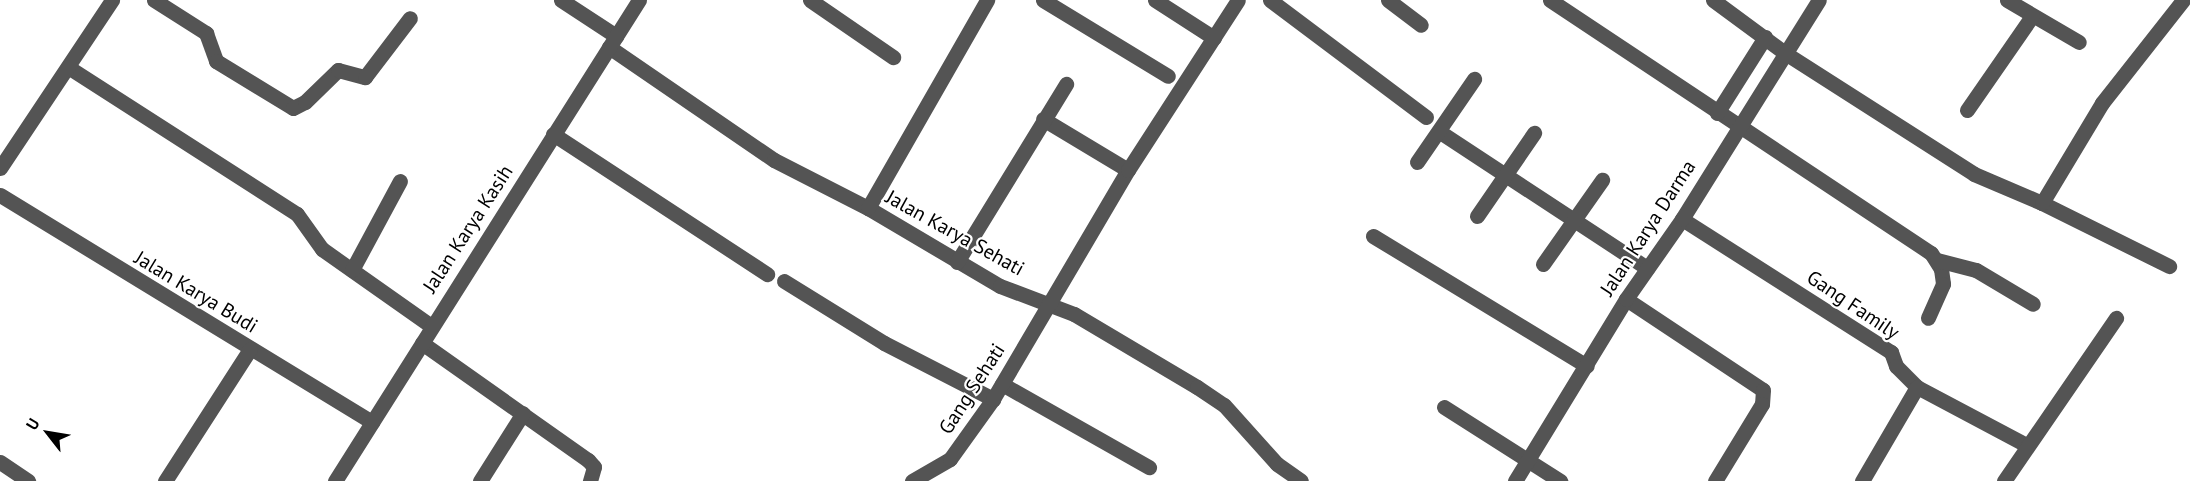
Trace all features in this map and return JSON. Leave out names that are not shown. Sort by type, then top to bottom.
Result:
[{"type":"street","points":[[0,168],[112,0]]},
{"type":"street","points":[[154,0],[206,33],[216,61],[293,108],[305,102],[338,69],[365,77],[410,18]]},
{"type":"street","name":"Jalan Karya Sehati","points":[[561,0],[613,42],[774,160],[868,208],[1000,286],[1050,303],[1120,340],[1224,405],[1277,464],[1301,481]]},
{"type":"street","name":"Jalan Karya Kasih","points":[[334,481],[639,0]]},
{"type":"street","points":[[810,0],[893,57]]},
{"type":"street","points":[[868,208],[987,0]]},
{"type":"street","points":[[1043,0],[1168,76]]},
{"type":"street","points":[[1155,0],[1215,38]]},
{"type":"street","name":"Gang Sehati","points":[[912,481],[950,459],[993,399],[1128,170],[1238,0]]},
{"type":"street","points":[[1270,0],[1426,117]]},
{"type":"street","points":[[1388,0],[1421,25]]},
{"type":"street","points":[[1550,0],[1570,6],[1738,127],[1937,260],[1976,270],[2033,304]]},
{"type":"street","points":[[1713,0],[1785,53],[1974,174],[2042,203],[2169,266]]},
{"type":"street","name":"Jalan Karya Darma","points":[[1515,481],[1626,299],[1682,219],[1819,0]]},
{"type":"street","points":[[2007,0],[2079,42]]},
{"type":"street","points":[[2042,203],[2102,103],[2182,0]]},
{"type":"street","points":[[1967,110],[2032,16]]},
{"type":"street","points":[[1718,113],[1765,37]]},
{"type":"street","points":[[68,68],[297,214],[318,245],[431,326]]},
{"type":"street","points":[[1417,162],[1440,132],[1474,79]]},
{"type":"street","points":[[957,262],[1066,84]]},
{"type":"street","points":[[1043,119],[1128,170]]},
{"type":"street","points":[[1440,132],[1573,223],[1647,268]]},
{"type":"street","points":[[1477,216],[1534,133]]},
{"type":"street","points":[[553,134],[767,274]]},
{"type":"street","points":[[1543,264],[1602,180]]},
{"type":"street","points":[[352,270],[400,181]]},
{"type":"street","name":"Jalan Karya Budi","points":[[0,195],[372,422]]},
{"type":"street","name":"Gang Family","points":[[1682,219],[1891,352],[1896,366],[1917,387],[2026,445]]},
{"type":"street","points":[[1373,236],[1587,366]]},
{"type":"street","points":[[1928,318],[1943,284],[1937,260]]},
{"type":"street","points":[[784,281],[884,343],[993,399]]},
{"type":"street","points":[[1626,299],[1763,390],[1762,404],[1714,481]]},
{"type":"street","points":[[2004,481],[2026,445],[2116,318]]},
{"type":"street","points":[[422,343],[593,465],[590,481]]},
{"type":"street","points":[[165,481],[250,349]]},
{"type":"street","points":[[1002,384],[1149,467]]},
{"type":"street","points":[[1862,481],[1917,387]]},
{"type":"street","points":[[1444,407],[1560,481]]},
{"type":"street","points":[[480,481],[522,413]]},
{"type":"street","points":[[0,462],[28,481]]}]
